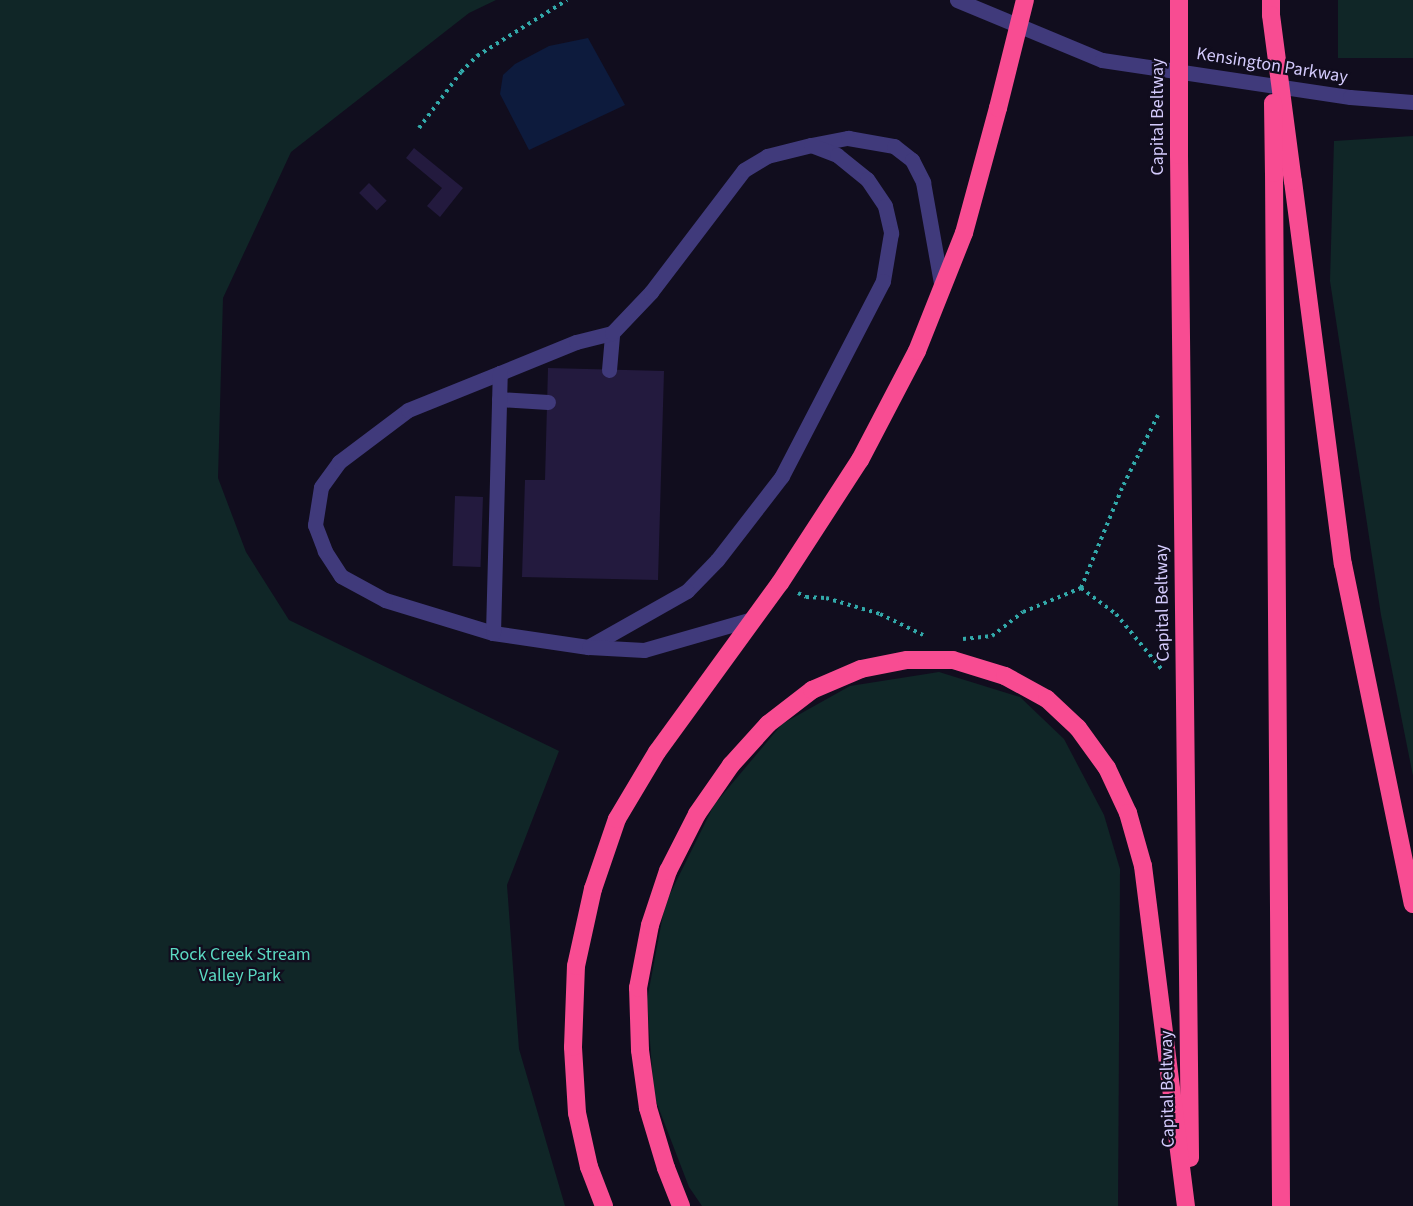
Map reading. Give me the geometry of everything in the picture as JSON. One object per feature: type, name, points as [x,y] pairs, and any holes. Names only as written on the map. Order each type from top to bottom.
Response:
[{"type":"highway","points":[[604,1206],[589,1167],[577,1113],[573,1047],[576,966],[593,890],[617,819],[657,752],[780,583],[860,460],[917,351],[964,233],[1025,0]]},
{"type":"highway","name":"Capital Beltway","points":[[1179,0],[1188,1206]]},
{"type":"highway","points":[[1271,8],[1281,1206]]},
{"type":"highway","points":[[1271,8],[1343,564],[1413,904]]},
{"type":"highway","points":[[681,1206],[666,1168],[648,1108],[640,1050],[638,988],[650,925],[668,871],[697,814],[731,765],[768,724],[812,690],[861,669],[907,660],[954,660],[1005,676],[1047,699],[1078,728],[1107,768],[1128,813],[1143,866],[1188,1206]]},
{"type":"street","name":"Kensington Parkway","points":[[957,0],[1102,60],[1350,98],[1413,102]]},
{"type":"street","points":[[752,619],[645,650],[588,647],[493,633],[385,600],[341,576],[325,551],[315,525],[321,487],[339,462],[408,410],[576,342],[612,333],[651,292],[744,170],[767,156],[848,138],[894,146],[912,160],[923,182],[942,289]]},
{"type":"street","points":[[588,647],[687,591],[717,560],[782,476],[884,281],[891,233],[885,206],[867,179],[837,155],[811,145]]},
{"type":"street","points":[[609,370],[612,333]]},
{"type":"street","points":[[493,633],[500,373]]},
{"type":"street","points":[[499,399],[548,402]]},
{"type":"path","points":[[419,128],[461,72],[477,56],[567,0]]},
{"type":"path","points":[[952,640],[992,636],[1023,612],[1081,588],[1122,488],[1162,408]]},
{"type":"path","points":[[780,583],[806,597],[826,597],[880,614],[917,635],[929,636]]},
{"type":"path","points":[[1081,588],[1116,614],[1185,699]]},
{"type":"green space","name":"Rock Creek Stream Valley Park","points":[[0,0],[496,0],[469,13],[291,152],[223,298],[218,478],[246,552],[289,620],[559,751],[507,885],[519,1049],[565,1206],[0,1206]]},
{"type":"green space","points":[[1338,0],[1413,0],[1413,58],[1338,58]]},
{"type":"green space","points":[[1413,136],[1413,776],[1381,615],[1330,281],[1334,141]]},
{"type":"green space","points":[[939,672],[1020,697],[1064,739],[1104,815],[1120,869],[1118,1206],[702,1206],[689,1187],[654,1096],[647,1000],[665,904],[714,805],[782,724],[850,686]]},
{"type":"water","points":[[588,38],[625,105],[529,150],[500,94],[503,75],[515,64],[549,46]]},
{"type":"building","points":[[414,148],[463,188],[440,217],[427,206],[442,188],[406,158]]},
{"type":"building","points":[[369,183],[387,201],[377,211],[359,193]]},
{"type":"building","points":[[548,368],[664,371],[658,580],[522,577],[525,480],[545,480]]},
{"type":"building","points":[[455,496],[483,497],[481,567],[453,566]]}]
